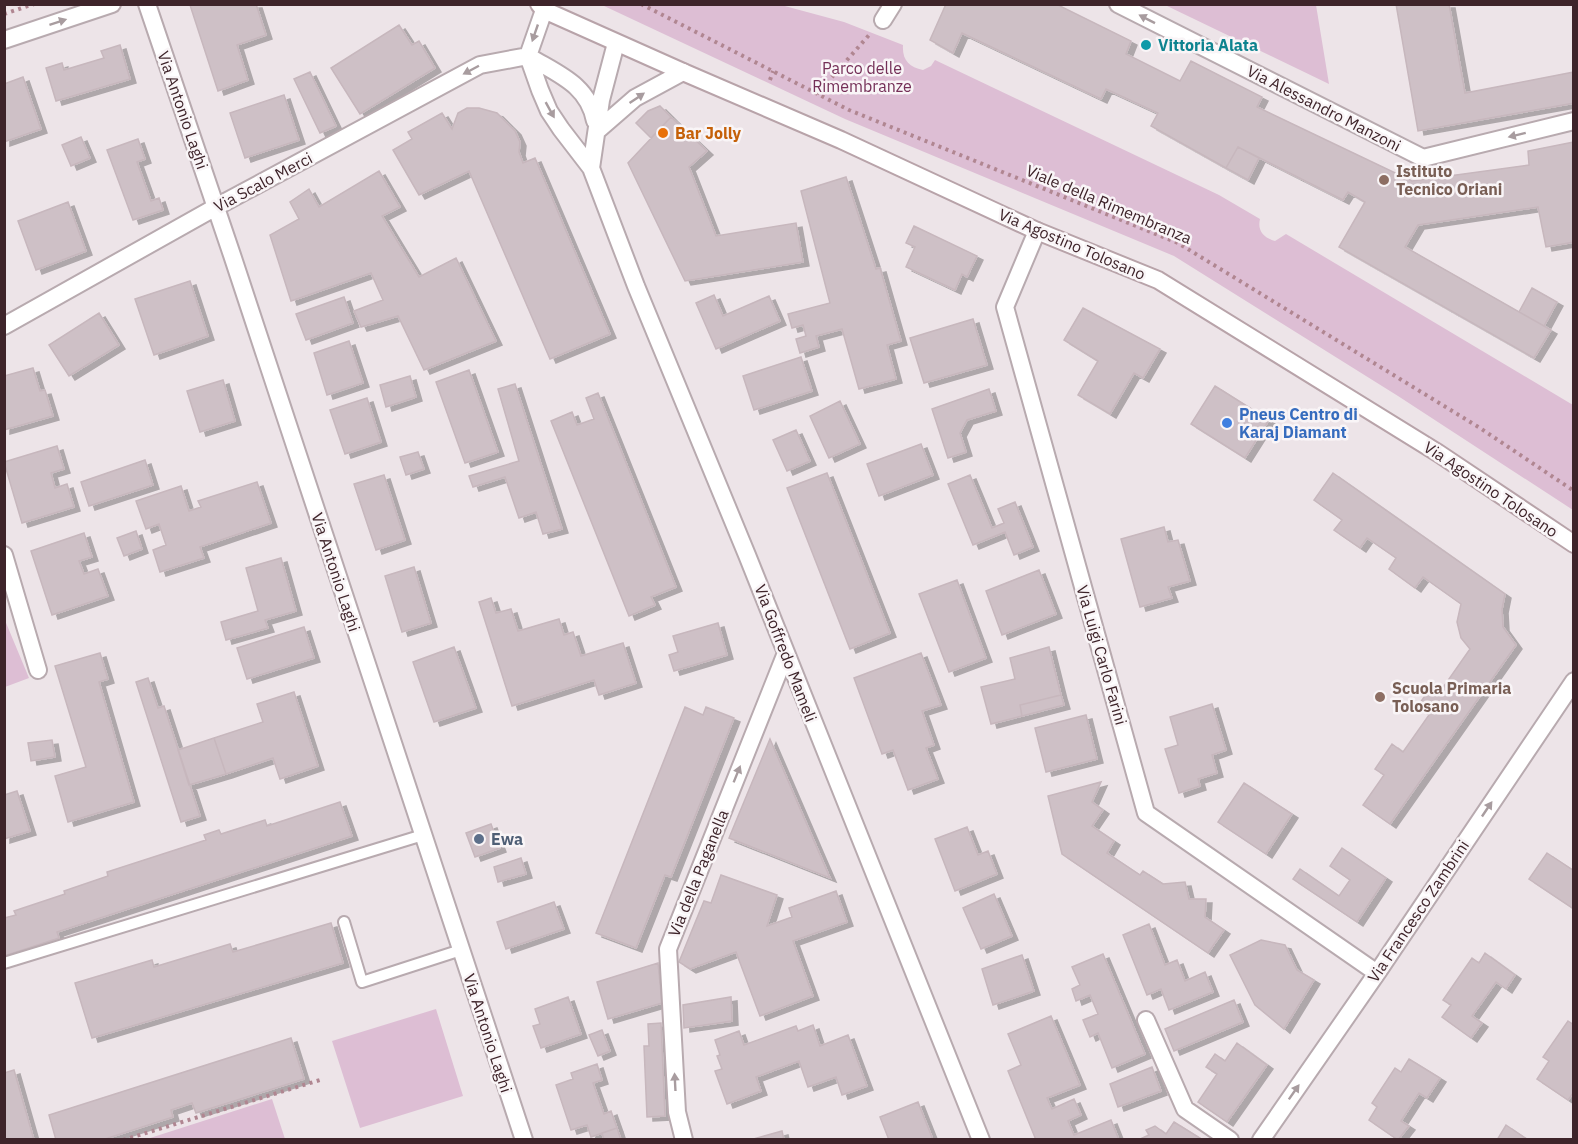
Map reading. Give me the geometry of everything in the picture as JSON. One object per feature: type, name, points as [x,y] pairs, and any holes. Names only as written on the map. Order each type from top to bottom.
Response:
[{"type":"street","points":[[4,40],[112,4]]},
{"type":"street","name":"Via Antonio Laghi","points":[[147,4],[524,1140]]},
{"type":"street","points":[[883,20],[893,4]]},
{"type":"street","name":"Via Alessandro Manzoni","points":[[1118,4],[1423,158],[1574,121]]},
{"type":"street","points":[[541,7],[528,56],[585,94],[592,108],[597,131]]},
{"type":"street","name":"Via Agostino Tolosano","points":[[541,7],[616,43],[841,140],[1037,231],[1158,280],[1438,453],[1574,544]]},
{"type":"street","points":[[591,168],[603,90],[616,43]]},
{"type":"street","name":"Via Scalo Merci","points":[[4,326],[216,207],[480,65],[528,56]]},
{"type":"street","name":"Via Goffredo Mameli","points":[[528,56],[549,111],[591,168],[636,286],[743,544],[981,1140]]},
{"type":"street","points":[[597,131],[635,98],[682,72]]},
{"type":"street","name":"Via Luigi Carlo Farini","points":[[1037,231],[1005,307],[1146,813],[1377,973]]},
{"type":"street","points":[[4,555],[38,670]]},
{"type":"street","name":"Via della Paganella","points":[[684,1140],[677,1112],[668,949],[786,653]]},
{"type":"street","name":"Via Francesco Zambrini","points":[[1261,1140],[1574,681]]},
{"type":"street","points":[[1146,1020],[1185,1109],[1230,1140]]},
{"type":"lane","points":[[4,963],[423,835]]},
{"type":"lane","points":[[344,922],[362,982],[461,950]]},
{"type":"path","points":[[4,14],[34,4]]},
{"type":"path","name":"Viale della Rimembranza","points":[[641,4],[849,110],[1178,243],[1480,428],[1574,491]]},
{"type":"path","points":[[817,94],[883,20]]},
{"type":"path","points":[[770,80],[773,71]]},
{"type":"path","points":[[123,1140],[320,1080]]},
{"type":"green space","name":"Parco delle Rimembranze","points":[[602,5],[781,5],[844,22],[903,45],[905,59],[914,67],[923,70],[931,66],[935,60],[1219,195],[1260,219],[1262,233],[1268,238],[1275,241],[1286,234],[1573,405],[1573,510],[1398,396],[1174,256],[845,119]]},
{"type":"green space","points":[[1165,5],[1316,5],[1329,84]]},
{"type":"green space","points":[[4,618],[29,678],[5,687],[4,687]]},
{"type":"green space","points":[[436,1009],[463,1096],[360,1128],[332,1041]]},
{"type":"green space","points":[[272,1099],[285,1139],[147,1139]]},
{"type":"building","points":[[256,4],[266,35],[237,45],[248,80],[218,91],[190,5]]},
{"type":"building","points":[[946,4],[1056,4],[1131,41],[1126,54],[1180,81],[1191,61],[1262,97],[1257,107],[1412,181],[1529,165],[1528,151],[1574,142],[1574,242],[1546,247],[1538,207],[1418,225],[1405,247],[1551,330],[1534,358],[1339,247],[1365,202],[1348,192],[1343,200],[1238,147],[1226,168],[1151,126],[1158,113],[1106,89],[1101,99],[962,33],[953,53],[930,40]]},
{"type":"building","points":[[1396,4],[1449,4],[1465,93],[1574,72],[1574,103],[1418,131]]},
{"type":"building","points":[[399,25],[412,45],[419,41],[435,68],[360,114],[331,68]]},
{"type":"building","points":[[120,45],[130,79],[56,101],[46,68],[62,63],[64,70],[104,58],[101,51]]},
{"type":"building","points":[[310,72],[336,126],[320,133],[294,79]]},
{"type":"building","points":[[23,77],[41,129],[4,142],[4,84]]},
{"type":"building","points":[[284,95],[299,140],[245,158],[230,113]]},
{"type":"building","points":[[660,106],[671,117],[651,138],[636,123],[648,111]]},
{"type":"building","points":[[467,108],[479,108],[497,113],[515,131],[520,142],[519,152],[523,163],[535,158],[610,334],[550,359],[469,171],[419,195],[393,150],[412,139],[408,132],[442,113],[452,129],[458,113]]},
{"type":"building","points":[[671,117],[707,151],[689,167],[716,236],[796,223],[803,262],[685,281],[628,163]]},
{"type":"building","points":[[81,137],[90,158],[71,166],[62,145]]},
{"type":"building","points":[[138,139],[145,159],[137,162],[151,201],[159,198],[163,210],[133,220],[107,150]]},
{"type":"building","points":[[1238,147],[1259,158],[1248,180],[1226,168]]},
{"type":"building","points":[[379,171],[400,207],[382,216],[419,277],[456,258],[496,341],[424,370],[398,316],[361,327],[354,311],[383,300],[371,273],[291,301],[270,235],[299,219],[290,202],[309,189],[319,207]]},
{"type":"building","points":[[846,177],[876,269],[880,268],[901,341],[887,345],[896,379],[859,389],[842,329],[816,336],[819,347],[800,353],[796,339],[806,336],[803,325],[792,328],[788,314],[830,303],[801,191]]},
{"type":"building","points":[[68,202],[86,251],[36,270],[18,221]]},
{"type":"building","points":[[914,226],[977,256],[967,277],[962,274],[955,290],[906,267],[915,247],[906,243]]},
{"type":"building","points":[[190,281],[208,336],[154,355],[135,299]]},
{"type":"building","points":[[1532,288],[1557,302],[1544,326],[1519,312]]},
{"type":"building","points":[[714,295],[723,316],[769,296],[780,321],[716,349],[696,303]]},
{"type":"building","points":[[344,297],[353,323],[306,340],[296,314]]},
{"type":"building","points":[[1083,308],[1160,349],[1143,378],[1134,373],[1110,414],[1078,395],[1098,361],[1064,340]]},
{"type":"building","points":[[99,313],[119,345],[69,376],[49,345]]},
{"type":"building","points":[[973,319],[987,365],[924,383],[910,338]]},
{"type":"building","points":[[349,341],[363,383],[327,395],[314,353]]},
{"type":"building","points":[[801,357],[812,391],[754,410],[743,376]]},
{"type":"building","points":[[33,368],[40,391],[45,390],[53,416],[4,430],[4,376]]},
{"type":"building","points":[[469,370],[498,452],[465,463],[436,382]]},
{"type":"building","points":[[410,376],[416,397],[386,407],[380,385]]},
{"type":"building","points":[[223,380],[235,421],[200,432],[187,391]]},
{"type":"building","points":[[515,384],[562,529],[543,534],[536,512],[519,518],[505,477],[473,487],[469,476],[519,461],[498,389]]},
{"type":"building","points":[[1215,386],[1269,420],[1245,458],[1191,424]]},
{"type":"building","points":[[989,389],[996,411],[967,420],[960,433],[966,452],[948,458],[932,409]]},
{"type":"building","points":[[598,393],[676,587],[651,597],[655,605],[629,616],[551,421],[572,412],[577,425],[594,419],[586,398]]},
{"type":"building","points":[[367,398],[381,442],[345,454],[330,410]]},
{"type":"building","points":[[840,401],[860,444],[829,458],[810,416]]},
{"type":"building","points":[[796,430],[810,461],[787,471],[773,440]]},
{"type":"building","points":[[921,444],[933,475],[879,496],[867,464]]},
{"type":"building","points":[[57,446],[64,469],[51,473],[55,488],[67,484],[74,507],[22,523],[4,462]]},
{"type":"building","points":[[418,452],[424,469],[406,475],[400,457]]},
{"type":"building","points":[[145,460],[153,485],[89,506],[81,482]]},
{"type":"building","points":[[827,473],[890,633],[850,649],[787,488]]},
{"type":"building","points":[[1333,473],[1505,594],[1502,609],[1503,627],[1516,645],[1390,824],[1363,805],[1384,775],[1375,769],[1392,744],[1403,752],[1429,715],[1417,707],[1434,683],[1442,689],[1470,649],[1461,638],[1457,622],[1461,604],[1423,577],[1415,588],[1389,569],[1396,558],[1367,538],[1360,548],[1334,530],[1342,520],[1314,500]]},
{"type":"building","points":[[384,475],[405,540],[376,550],[354,484]]},
{"type":"building","points":[[970,475],[992,528],[1004,523],[998,509],[1015,502],[1033,547],[1014,555],[1005,532],[973,545],[948,484]]},
{"type":"building","points":[[257,482],[271,523],[200,547],[204,558],[160,572],[153,550],[166,545],[159,524],[146,529],[136,501],[181,486],[189,511],[201,507],[198,501]]},
{"type":"building","points":[[1164,527],[1168,542],[1178,540],[1190,581],[1168,587],[1172,598],[1140,607],[1121,539]]},
{"type":"building","points":[[136,531],[142,549],[124,556],[117,538]]},
{"type":"building","points":[[84,533],[92,557],[79,561],[84,574],[98,569],[108,596],[52,615],[31,551]]},
{"type":"building","points":[[281,558],[296,611],[265,620],[268,628],[226,640],[221,622],[258,611],[246,568]]},
{"type":"building","points":[[414,567],[431,623],[402,632],[385,576]]},
{"type":"building","points":[[1039,570],[1056,614],[1002,635],[986,591]]},
{"type":"building","points":[[957,580],[986,658],[949,672],[919,594]]},
{"type":"building","points":[[491,598],[496,613],[511,609],[518,631],[559,619],[564,635],[573,632],[581,656],[623,643],[636,683],[599,695],[594,680],[512,706],[479,602]]},
{"type":"building","points":[[718,623],[727,655],[674,671],[669,655],[678,652],[673,636]]},
{"type":"building","points":[[304,627],[314,658],[247,679],[237,648]]},
{"type":"building","points":[[454,647],[476,708],[434,722],[413,662]]},
{"type":"building","points":[[1049,647],[1061,695],[1020,705],[1022,716],[991,724],[981,687],[1015,679],[1010,658]]},
{"type":"building","points":[[100,653],[108,679],[99,682],[134,802],[68,822],[55,776],[86,767],[55,666]]},
{"type":"building","points":[[921,653],[941,705],[922,711],[934,745],[926,748],[938,779],[908,790],[893,750],[882,754],[854,678]]},
{"type":"building","points":[[148,678],[158,708],[164,706],[200,816],[181,822],[136,682]]},
{"type":"building","points":[[294,692],[318,766],[280,779],[273,758],[226,774],[214,738],[263,722],[257,704]]},
{"type":"building","points":[[1061,695],[1064,705],[1022,716],[1020,705]]},
{"type":"building","points":[[1212,704],[1226,750],[1212,755],[1217,773],[1198,779],[1200,786],[1179,793],[1165,749],[1178,745],[1170,717]]},
{"type":"building","points":[[685,707],[703,715],[706,707],[734,718],[671,877],[665,875],[636,948],[596,933]]},
{"type":"building","points":[[1086,715],[1097,759],[1046,772],[1035,728]]},
{"type":"building","points":[[214,738],[226,774],[189,785],[178,750]]},
{"type":"building","points":[[770,739],[830,878],[729,838]]},
{"type":"building","points":[[52,740],[55,757],[31,761],[28,743]]},
{"type":"building","points":[[1101,782],[1092,802],[1103,810],[1092,826],[1114,841],[1107,853],[1140,875],[1143,871],[1163,884],[1185,882],[1189,899],[1206,899],[1205,917],[1224,930],[1208,953],[1062,854],[1048,796]]},
{"type":"building","points":[[1244,783],[1292,814],[1266,854],[1218,822]]},
{"type":"building","points":[[17,791],[30,831],[4,839],[4,795]]},
{"type":"building","points":[[340,802],[352,836],[57,932],[59,938],[4,956],[4,918],[16,915],[14,911],[65,894],[64,891],[108,876],[107,872],[206,840],[204,835],[219,830],[221,834],[265,820],[267,826]]},
{"type":"building","points":[[491,824],[500,848],[475,857],[466,833]]},
{"type":"building","points":[[967,827],[978,855],[988,851],[997,874],[955,891],[935,839]]},
{"type":"building","points":[[1342,848],[1386,878],[1357,922],[1293,879],[1300,869],[1339,896],[1350,880],[1330,866]]},
{"type":"building","points":[[1547,853],[1574,871],[1574,909],[1529,879]]},
{"type":"building","points":[[521,858],[526,874],[498,882],[494,867]]},
{"type":"building","points":[[721,875],[777,895],[767,926],[792,917],[789,908],[836,891],[847,922],[793,941],[813,996],[760,1016],[736,952],[690,969],[679,962],[704,901],[711,903]]},
{"type":"building","points":[[994,894],[1012,936],[981,949],[963,908]]},
{"type":"building","points":[[554,902],[564,929],[506,949],[497,922]]},
{"type":"building","points":[[331,923],[343,963],[92,1038],[75,983],[152,960],[154,967],[230,944],[233,952]]},
{"type":"building","points":[[1149,924],[1165,965],[1177,960],[1185,981],[1205,972],[1213,992],[1169,1010],[1161,989],[1147,995],[1123,935]]},
{"type":"building","points":[[1261,940],[1285,945],[1297,970],[1314,980],[1284,1029],[1255,1005],[1230,955]]},
{"type":"building","points":[[1485,953],[1515,975],[1506,989],[1496,982],[1472,1016],[1482,1023],[1471,1038],[1442,1017],[1451,1005],[1443,1000],[1472,958],[1479,963]]},
{"type":"building","points":[[1103,954],[1145,1054],[1112,1068],[1098,1033],[1090,1037],[1083,1020],[1098,1014],[1090,995],[1076,1001],[1072,989],[1080,985],[1072,967]]},
{"type":"building","points":[[1022,955],[1034,991],[993,1005],[982,969]]},
{"type":"building","points":[[658,963],[662,1003],[608,1019],[597,982]]},
{"type":"building","points":[[568,997],[581,1034],[541,1048],[533,1026],[540,1024],[535,1009]]},
{"type":"building","points":[[731,997],[732,1021],[684,1028],[683,1005]]},
{"type":"building","points":[[1234,1000],[1243,1022],[1174,1051],[1165,1029]]},
{"type":"building","points":[[1051,1016],[1080,1085],[1047,1098],[1052,1109],[1074,1099],[1081,1115],[1068,1121],[1074,1135],[1111,1120],[1119,1140],[1036,1140],[1008,1071],[1021,1065],[1008,1034]]},
{"type":"building","points":[[1568,1021],[1574,1025],[1574,1092],[1568,1100],[1537,1079],[1549,1061],[1543,1057]]},
{"type":"building","points":[[661,1023],[665,1116],[647,1117],[644,1046],[649,1046],[648,1024]]},
{"type":"building","points":[[813,1025],[820,1046],[848,1035],[867,1086],[842,1095],[836,1077],[808,1087],[799,1061],[756,1077],[761,1091],[727,1104],[715,1071],[722,1069],[717,1056],[720,1055],[715,1040],[739,1031],[744,1045],[796,1026],[798,1031]]},
{"type":"building","points":[[602,1030],[610,1051],[598,1056],[589,1035]]},
{"type":"building","points":[[291,1038],[304,1079],[196,1113],[192,1103],[171,1110],[173,1117],[102,1140],[56,1140],[49,1115]]},
{"type":"building","points":[[1237,1043],[1267,1065],[1227,1122],[1198,1102],[1217,1074],[1206,1067],[1215,1054],[1225,1061]]},
{"type":"building","points":[[1409,1059],[1440,1078],[1427,1098],[1419,1093],[1401,1121],[1409,1126],[1398,1140],[1369,1120],[1377,1107],[1372,1103],[1395,1068],[1401,1072]]},
{"type":"building","points":[[597,1064],[602,1080],[593,1083],[604,1114],[611,1111],[617,1128],[591,1137],[587,1125],[571,1130],[556,1085],[573,1079],[571,1073]]},
{"type":"building","points":[[1152,1067],[1161,1091],[1118,1107],[1110,1084]]},
{"type":"building","points":[[14,1070],[34,1140],[4,1140],[4,1073]]},
{"type":"building","points":[[918,1102],[933,1140],[889,1140],[880,1117]]},
{"type":"building","points":[[1174,1122],[1203,1140],[1138,1140],[1149,1135],[1146,1130],[1155,1126],[1166,1134]]},
{"type":"building","points":[[1506,1125],[1528,1140],[1497,1140]]},
{"type":"building","points":[[617,1128],[621,1140],[604,1140],[602,1133]]},
{"type":"building","points":[[782,1131],[784,1140],[750,1140]]},
{"type":"place","name":"Vittoria Alata","points":[[1146,45]]},
{"type":"place","name":"Bar Jolly","points":[[663,133]]},
{"type":"place","name":"Istituto Tecnico Oriani","points":[[1384,180]]},
{"type":"place","name":"Pneus Centro di Karaj Diamant","points":[[1227,423]]},
{"type":"place","name":"Scuola Primaria Tolosano","points":[[1380,697]]},
{"type":"place","name":"Ewa","points":[[479,839]]}]
